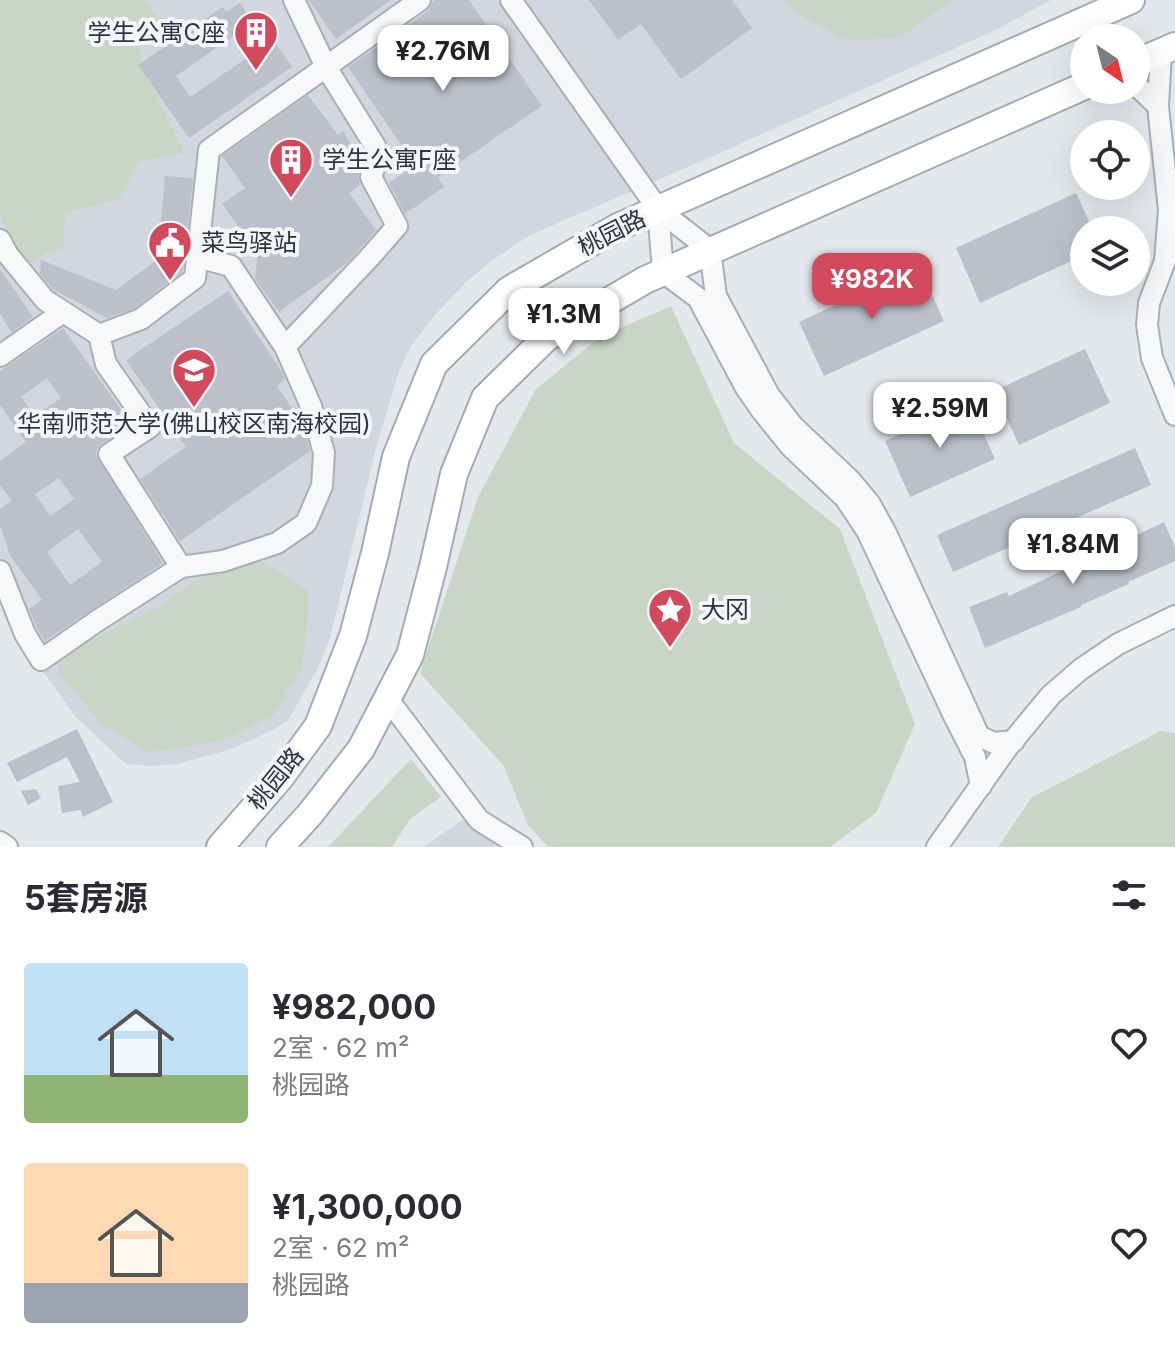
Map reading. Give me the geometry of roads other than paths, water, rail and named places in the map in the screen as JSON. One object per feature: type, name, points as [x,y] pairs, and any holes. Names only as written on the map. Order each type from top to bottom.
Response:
[{"type":"main road","name":"桃园路","points":[[220,847],[280,778],[318,726],[353,636],[396,457],[434,364],[509,290],[618,227],[1131,0]]},
{"type":"main road","name":"桃园路","points":[[280,847],[361,749],[410,655],[454,474],[485,398],[546,338],[645,280],[1070,92]]},
{"type":"street","points":[[285,347],[397,226],[371,177],[378,157],[375,146],[326,67],[294,0]]},
{"type":"street","points":[[99,335],[141,319],[195,278],[209,150],[420,0]]},
{"type":"street","points":[[511,0],[658,209],[710,250],[716,296],[769,395],[793,426],[850,480],[870,504],[979,736],[994,743],[1014,741]]},
{"type":"street","points":[[1168,49],[1158,106],[1169,210],[1165,261],[1149,303],[1147,325],[1152,358],[1175,415]]},
{"type":"street","points":[[1150,98],[1158,106]]},
{"type":"street","points":[[658,209],[663,272],[698,298],[746,388],[762,411],[791,447],[845,498],[867,531],[975,757],[981,786]]},
{"type":"street","points":[[0,240],[8,255],[45,300],[99,335],[106,364],[150,427],[109,454],[181,567]]},
{"type":"street","points":[[0,571],[25,634],[41,660],[181,567],[223,561],[277,543],[306,523],[322,486],[324,453],[311,406],[285,347],[231,266],[197,257]]},
{"type":"street","points":[[0,356],[63,312]]},
{"type":"street","points":[[937,847],[1051,695],[1081,669],[1118,644],[1175,616]]},
{"type":"street","points":[[387,698],[479,820],[522,847]]},
{"type":"street","points":[[0,842],[7,847]]},
{"type":"place","name":"学生公寓C座","points":[[256,72]]},
{"type":"place","name":"学生公寓F座","points":[[291,199]]},
{"type":"place","name":"菜鸟驿站","points":[[170,282]]},
{"type":"place","name":"华南师范大学(佛山校区南海校园)","points":[[194,409]]},
{"type":"place","name":"大冈","points":[[670,649]]}]
